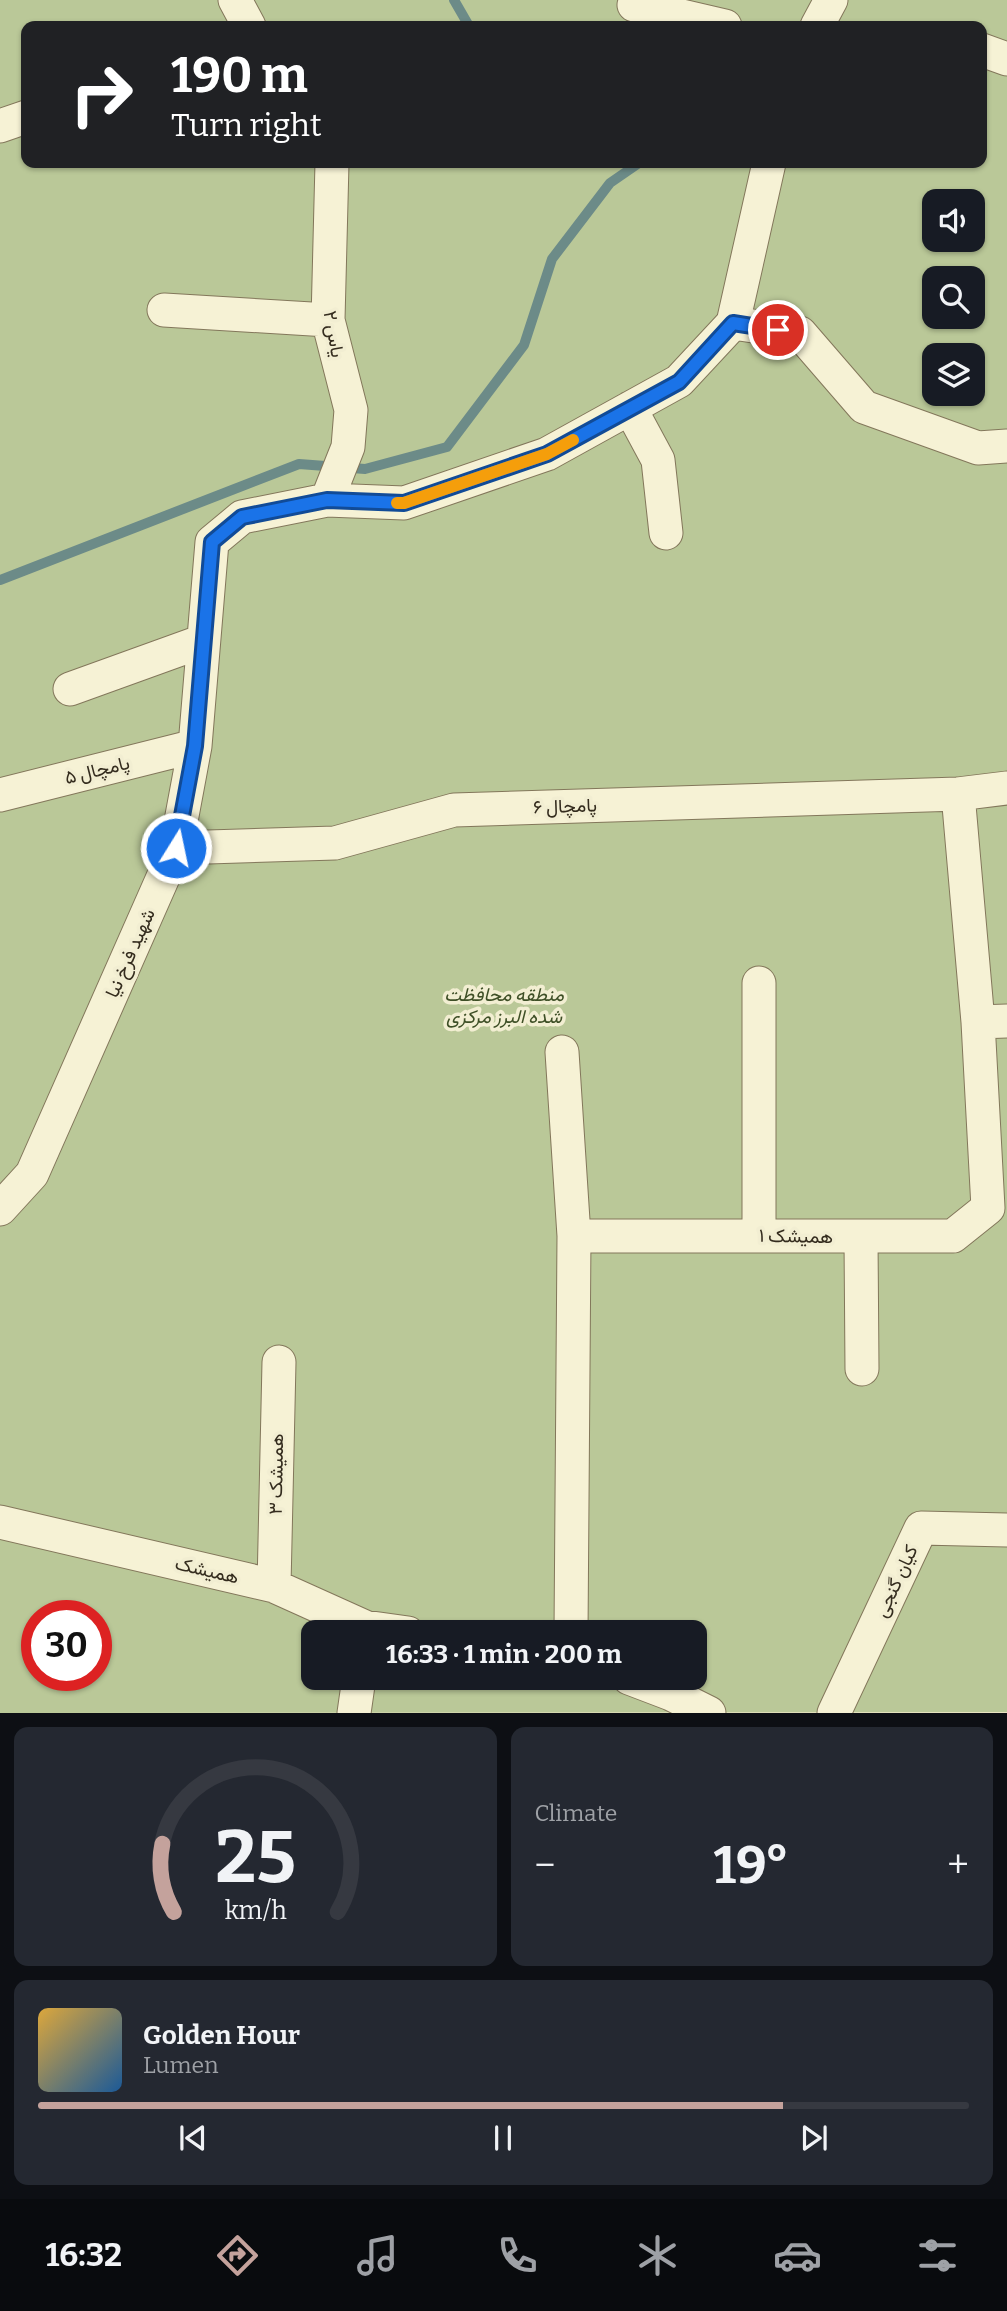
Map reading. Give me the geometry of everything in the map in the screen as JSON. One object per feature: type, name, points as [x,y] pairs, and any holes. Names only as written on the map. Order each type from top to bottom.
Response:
[{"type":"street","points":[[235,0],[246,21]]},
{"type":"street","points":[[634,5],[703,21]]},
{"type":"street","points":[[987,52],[1007,59]]},
{"type":"street","points":[[0,126],[21,119]]},
{"type":"street","name":"یاس ۲","points":[[331,168],[328,320],[351,410],[348,447],[331,490]]},
{"type":"street","name":"شهید فرخ نیا","points":[[0,1209],[32,1174],[176,848],[195,746],[212,542],[242,517],[331,490],[404,503],[547,454],[679,382],[733,323],[768,168]]},
{"type":"street","points":[[164,310],[328,320]]},
{"type":"street","points":[[733,323],[800,333],[864,407],[978,448],[1007,446]]},
{"type":"street","points":[[630,408],[658,460],[666,533]]},
{"type":"street","points":[[70,689],[203,641]]},
{"type":"street","name":"پامچال ۵","points":[[0,795],[195,746]]},
{"type":"street","name":"پامچال ۶","points":[[176,848],[335,843],[454,810],[958,794],[1007,788]]},
{"type":"street","name":"همیشک ۱","points":[[574,1236],[953,1236],[988,1208],[992,1021],[958,794]]},
{"type":"street","points":[[759,983],[759,1236]]},
{"type":"street","points":[[562,1052],[574,1236],[570,1620]]},
{"type":"street","points":[[861,1238],[862,1369]]},
{"type":"street","name":"همیشک ۳","points":[[274,1586],[279,1362]]},
{"type":"street","name":"همیشک","points":[[0,1522],[274,1586],[344,1620]]},
{"type":"street","name":"کیان گنجی","points":[[834,1713],[921,1528],[1007,1530]]},
{"type":"street","points":[[354,1713],[357,1690]]},
{"type":"street","points":[[660,1690],[709,1713]]},
{"type":"green space","name":"منطقه محافظت شده البرز مرکزی","points":[[0,0],[1007,0],[1007,1712],[0,1713]]},
{"type":"waterway","points":[[454,0],[466,21]]},
{"type":"waterway","points":[[0,580],[299,464],[365,469],[447,447],[524,345],[552,259],[610,183],[632,168]]},
{"type":"slow traffic","points":[[397,503],[404,503],[547,454],[573,440]]},
{"type":"route","points":[[176,848],[195,746],[212,542],[242,517],[327,500],[404,503],[547,454],[679,382],[733,323],[778,330]]}]
